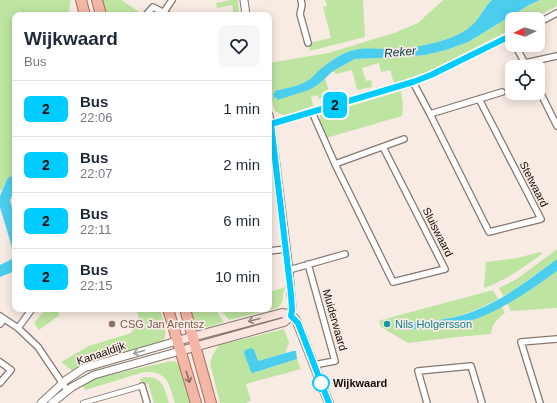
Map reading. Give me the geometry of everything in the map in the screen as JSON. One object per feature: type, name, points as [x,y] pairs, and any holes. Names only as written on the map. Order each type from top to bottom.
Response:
[{"type":"highway","points":[[97,0],[100,12]]},
{"type":"highway","points":[[77,1],[83,12]]},
{"type":"highway","points":[[169,312],[196,403]]},
{"type":"highway","points":[[186,312],[211,403]]},
{"type":"main road","points":[[178,346],[194,341],[284,322],[291,316],[297,322],[329,403]]},
{"type":"street","points":[[167,12],[172,0]]},
{"type":"street","points":[[244,0],[246,12]]},
{"type":"street","points":[[300,0],[302,5],[300,14],[308,43]]},
{"type":"street","points":[[149,12],[153,7],[162,12]]},
{"type":"street","points":[[545,19],[557,13]]},
{"type":"street","points":[[272,124],[413,82],[505,40]]},
{"type":"street","points":[[543,60],[557,56]]},
{"type":"street","name":"Stetwaard","points":[[413,82],[489,232],[541,219],[479,99]]},
{"type":"street","points":[[430,114],[502,92]]},
{"type":"street","points":[[544,100],[557,126]]},
{"type":"street","name":"Sluiswaard","points":[[312,112],[335,164],[393,282],[445,269],[383,147]]},
{"type":"street","points":[[335,164],[404,139]]},
{"type":"street","points":[[272,144],[273,165],[289,270],[292,307],[291,316]]},
{"type":"street","points":[[272,251],[286,249]]},
{"type":"street","points":[[289,270],[345,254]]},
{"type":"street","name":"Muiderwaard","points":[[308,264],[335,361],[318,364],[314,367]]},
{"type":"street","points":[[18,328],[30,312]]},
{"type":"street","points":[[1,319],[18,328],[40,349],[67,390]]},
{"type":"street","points":[[540,403],[521,342],[557,339]]},
{"type":"street","name":"Kanaaldijk","points":[[41,403],[62,383],[84,368],[178,346]]},
{"type":"street","name":"Kanaaldijk","points":[[52,403],[67,390],[94,375],[178,346]]},
{"type":"street","points":[[0,362],[11,370],[0,384]]},
{"type":"street","points":[[427,403],[418,371],[471,366],[482,403]]},
{"type":"street","points":[[83,403],[142,386],[147,403]]},
{"type":"green space","points":[[0,0],[71,0],[69,12],[12,12],[12,177],[7,178],[2,190],[0,190]]},
{"type":"green space","points":[[100,0],[121,0],[139,12],[103,12]]},
{"type":"green space","points":[[238,0],[239,12],[233,12],[232,5],[217,8],[216,3]]},
{"type":"green space","points":[[325,0],[363,0],[365,37],[310,51],[309,43],[331,38],[323,7],[327,6]]},
{"type":"green space","points":[[443,0],[492,0],[477,20],[463,32],[432,44],[397,49],[356,50],[340,55],[307,81],[275,91],[274,94],[277,100],[319,84],[325,78],[330,95],[319,99],[318,95],[311,97],[313,106],[285,115],[275,111],[272,101],[272,62],[328,53],[394,33],[418,23]]},
{"type":"green space","points":[[540,0],[557,0],[557,6],[545,12],[517,12]]},
{"type":"green space","points":[[505,20],[505,33],[425,73],[394,83],[390,70],[381,72],[379,63],[362,68],[366,81],[371,80],[372,87],[357,90],[352,70],[336,74],[333,71],[355,59],[425,55],[446,50],[468,42]]},
{"type":"green space","points":[[401,91],[403,104],[402,116],[326,138],[319,123],[320,115]]},
{"type":"green space","points":[[557,249],[557,259],[514,290],[503,296],[499,288],[517,279]]},
{"type":"green space","points":[[540,252],[542,254],[514,273],[499,282],[484,288],[486,262],[517,258]]},
{"type":"green space","points":[[557,271],[557,308],[511,311],[507,304],[535,287]]},
{"type":"green space","points":[[286,287],[283,293],[282,303],[277,308],[272,309],[272,291]]},
{"type":"green space","points":[[493,290],[498,299],[478,309],[437,321],[401,323],[398,328],[401,330],[451,326],[502,307],[505,313],[495,322],[492,327],[491,334],[408,343],[381,327],[379,321],[381,320]]},
{"type":"green space","points":[[43,312],[58,312],[60,315],[39,330],[34,323]]},
{"type":"green space","points":[[138,312],[161,312],[165,326],[165,335],[162,342],[74,372],[61,362],[89,346],[131,333],[139,321]]},
{"type":"green space","points":[[192,312],[217,312],[224,322],[202,327],[194,321]]},
{"type":"green space","points":[[222,312],[261,312],[229,320]]},
{"type":"green space","points":[[284,329],[289,343],[285,353],[258,361],[252,373],[297,359],[301,369],[246,384],[251,401],[247,403],[220,403],[210,363],[212,356],[219,345]]},
{"type":"green space","points":[[171,361],[176,362],[180,366],[191,403],[175,403],[166,380],[163,376],[152,372],[144,372],[85,390],[82,385],[92,379]]},
{"type":"green space","points":[[145,377],[160,381],[169,403],[154,403],[148,383],[142,385],[140,379]]},
{"type":"water","name":"Reker","points":[[492,0],[540,0],[517,12],[505,12],[505,20],[468,42],[446,50],[425,55],[355,59],[333,71],[319,84],[309,90],[277,100],[276,97],[274,98],[273,94],[275,91],[307,81],[330,62],[347,52],[369,48],[408,48],[432,44],[454,36],[463,32],[474,23]]},
{"type":"water","points":[[12,176],[12,195],[10,200],[12,208],[12,248],[0,207],[0,196],[9,177]]},
{"type":"water","points":[[12,259],[12,272],[0,277],[0,265]]},
{"type":"water","points":[[557,259],[557,271],[510,303],[484,316],[456,325],[429,329],[401,330],[398,328],[398,324],[401,323],[452,318],[473,312],[511,292]]},
{"type":"water","points":[[252,348],[258,361],[293,351],[296,351],[297,359],[252,373],[244,353],[245,350]]},
{"type":"bus line","name":"2","points":[[272,124],[413,82],[431,75],[505,38]]},
{"type":"bus line","name":"2","points":[[272,132],[289,270],[292,310],[291,316],[298,323],[329,403]]},
{"type":"place","name":"CSG Jan Arentsz","points":[[112,324]]},
{"type":"place","name":"Nils Holgersson","points":[[387,324]]},
{"type":"place","name":"Wijkwaard","points":[[321,383]]}]
